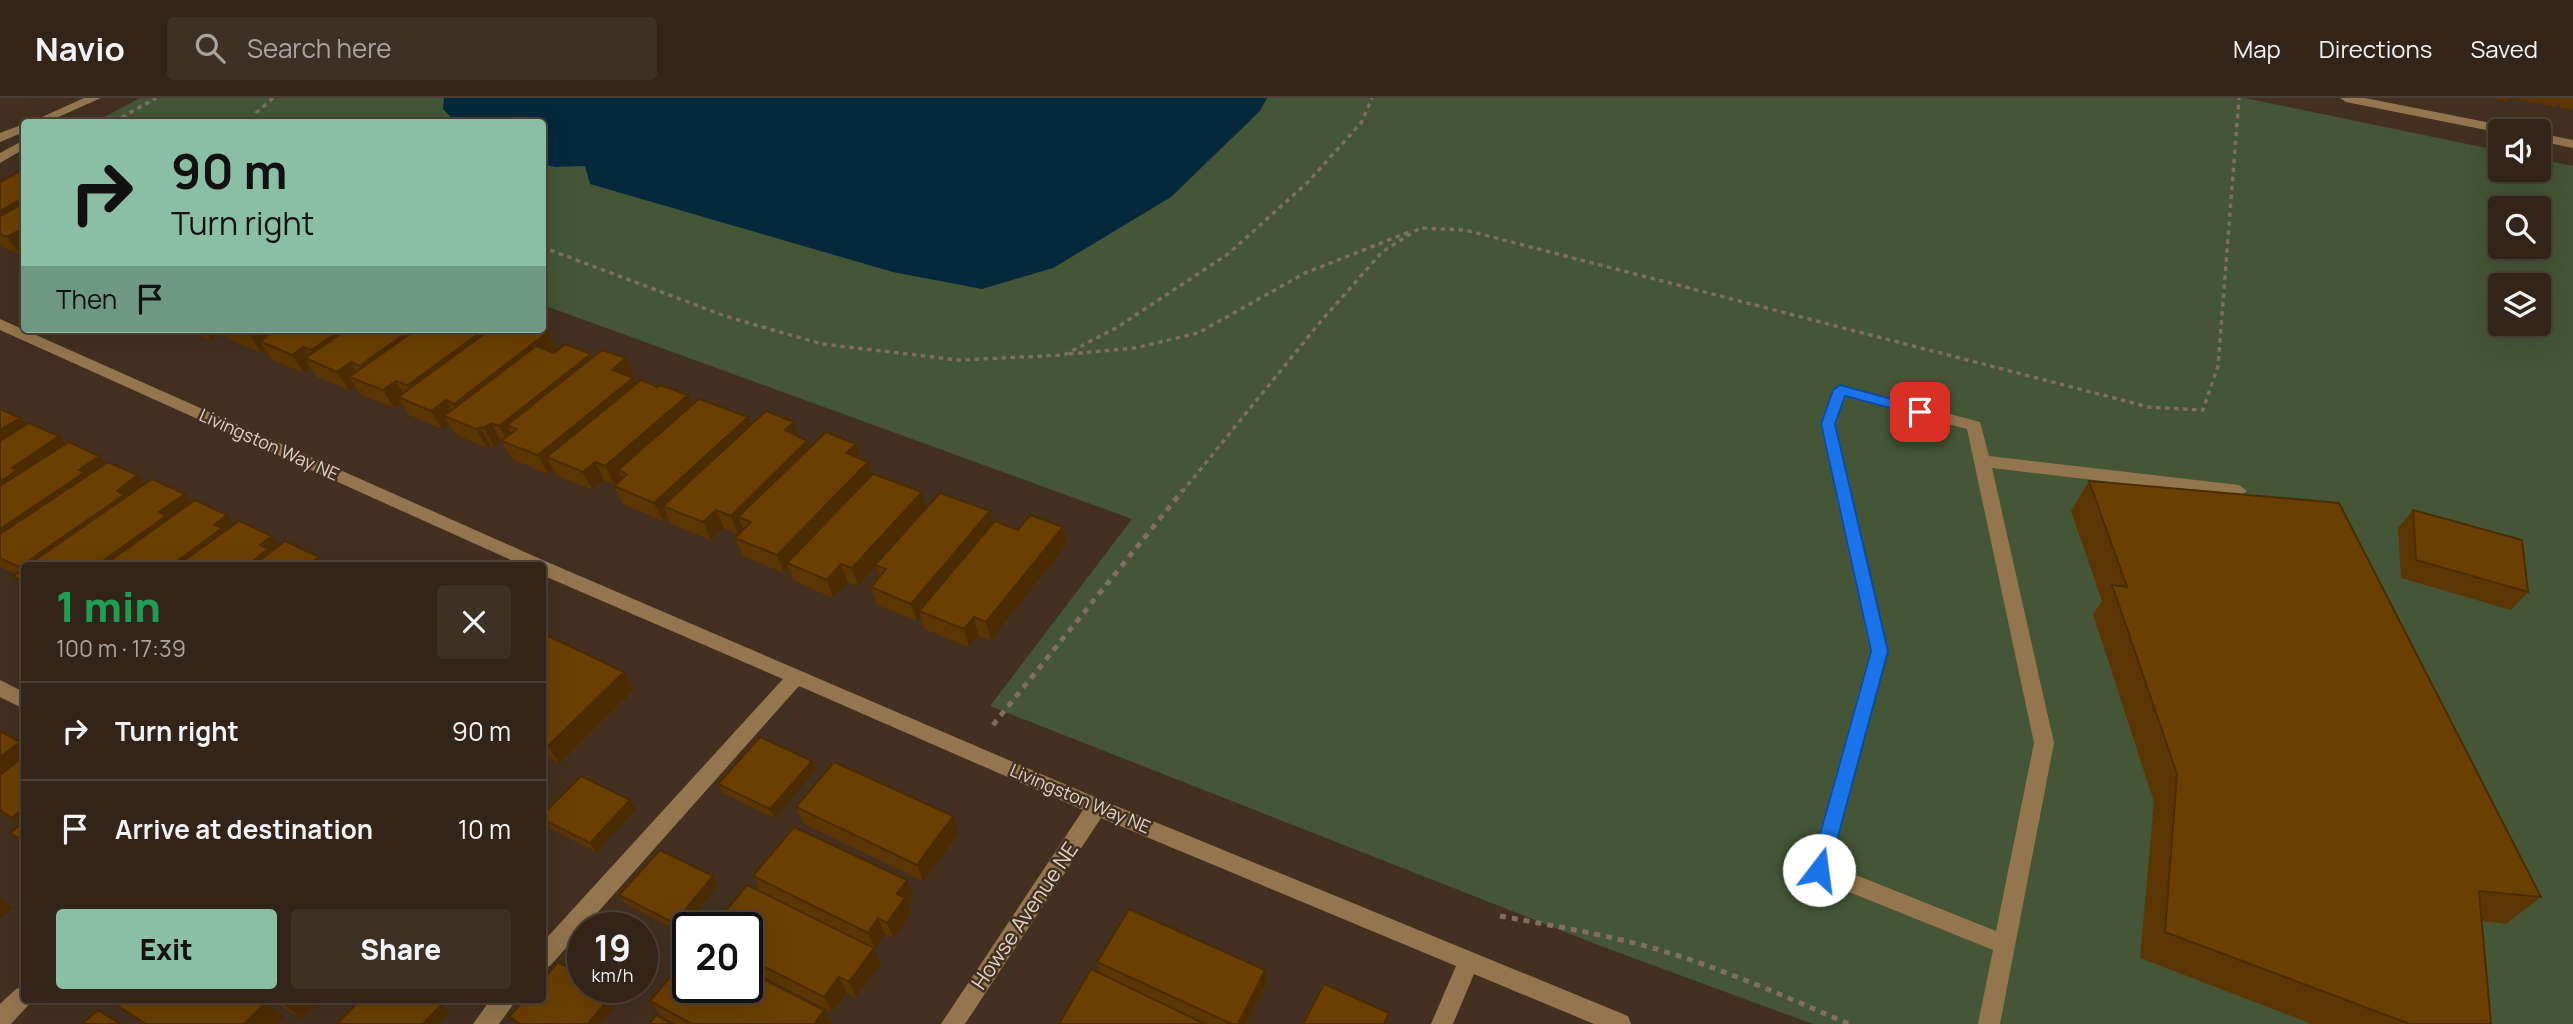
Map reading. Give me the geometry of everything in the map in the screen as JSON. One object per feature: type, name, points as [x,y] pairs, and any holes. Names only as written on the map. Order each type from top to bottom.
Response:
[{"type":"street","points":[[44,119],[95,98]]},
{"type":"street","points":[[65,119],[102,98]]},
{"type":"street","points":[[2346,98],[2488,126]]},
{"type":"street","points":[[0,138],[21,129]]},
{"type":"street","points":[[2551,139],[2573,144]]},
{"type":"street","points":[[0,159],[21,146]]},
{"type":"street","name":"Livingston Way NE","points":[[2,326],[527,562]]},
{"type":"street","points":[[1989,1024],[2006,945],[2044,743],[1974,426],[1840,390],[1828,424],[1879,651],[1819,870],[2006,945]]},
{"type":"street","points":[[1982,461],[2239,491]]},
{"type":"street","name":"Livingston Way NE","points":[[546,570],[1097,807],[1620,1024]]},
{"type":"street","points":[[546,955],[796,677]]},
{"type":"street","points":[[0,688],[21,699]]},
{"type":"street","name":"Howse Avenue NE","points":[[952,1024],[1097,807]]},
{"type":"street","points":[[1442,1024],[1469,961]]},
{"type":"street","points":[[0,1019],[21,1001]]},
{"type":"street","points":[[484,1024],[502,1003]]},
{"type":"path","points":[[118,119],[156,98]]},
{"type":"path","points":[[255,119],[256,113],[273,98]]},
{"type":"path","points":[[1064,355],[1116,328],[1228,254],[1308,182],[1361,123],[1373,98]]},
{"type":"path","points":[[546,249],[728,317],[822,344],[959,359],[1064,355],[1135,348],[1198,332],[1305,273],[1420,228],[1465,230],[2149,407],[2203,410],[2218,366],[2239,98]]},
{"type":"path","points":[[971,753],[1321,321],[1382,251],[1420,228]]},
{"type":"path","points":[[1500,916],[1579,931],[1677,956],[1729,974],[1837,1022],[1849,1024]]},
{"type":"green space","points":[[140,98],[2245,98],[2488,148],[2488,182],[2551,182],[2551,161],[2573,166],[2573,1024],[1813,1024],[1606,948],[990,706],[1132,519],[546,306],[546,119],[101,119]]},
{"type":"water","points":[[444,98],[1267,98],[1260,111],[1171,197],[1053,268],[982,289],[893,272],[590,184],[585,166],[546,165],[546,119],[453,119],[443,109]]},
{"type":"building","points":[[21,171],[21,200],[0,211],[0,182]]},
{"type":"building","points":[[21,205],[21,230],[7,237],[0,234],[0,216]]},
{"type":"building","points":[[548,332],[454,404],[446,400],[431,411],[398,397],[486,333]]},
{"type":"building","points":[[273,333],[337,333],[311,350],[303,347],[292,355],[260,341]]},
{"type":"building","points":[[342,333],[406,333],[359,366],[351,362],[337,372],[305,358]]},
{"type":"building","points":[[411,333],[480,333],[408,385],[396,381],[383,390],[349,377]]},
{"type":"building","points":[[565,344],[591,354],[499,426],[491,423],[476,429],[444,416],[536,346],[554,353]]},
{"type":"building","points":[[602,350],[626,358],[612,370],[633,378],[538,455],[501,441],[517,429],[507,425]]},
{"type":"building","points":[[641,380],[688,395],[605,466],[595,462],[583,472],[547,457]]},
{"type":"building","points":[[699,399],[748,417],[654,503],[614,486],[627,474],[618,470]]},
{"type":"building","points":[[0,409],[20,418],[0,430]]},
{"type":"building","points":[[766,411],[794,422],[785,430],[807,441],[731,516],[716,510],[703,522],[663,506]]},
{"type":"building","points":[[29,423],[59,436],[12,468],[18,470],[0,482],[0,441]]},
{"type":"building","points":[[826,432],[856,444],[846,453],[868,462],[777,555],[735,538],[751,522],[738,517]]},
{"type":"building","points":[[69,442],[99,456],[79,470],[85,472],[0,529],[0,486]]},
{"type":"building","points":[[108,462],[137,475],[117,491],[124,495],[26,562],[21,562],[19,567],[0,558],[0,534]]},
{"type":"building","points":[[873,474],[922,492],[852,568],[841,564],[827,580],[787,563]]},
{"type":"building","points":[[152,479],[185,494],[159,512],[166,516],[101,562],[32,562]]},
{"type":"building","points":[[2089,481],[2339,503],[2541,897],[2479,891],[2491,1024],[2410,1024],[2165,932],[2177,774],[2112,585],[2127,587]]},
{"type":"building","points":[[940,493],[990,511],[911,604],[871,587],[886,569],[875,565]]},
{"type":"building","points":[[195,500],[227,515],[214,525],[222,528],[176,562],[108,562]]},
{"type":"building","points":[[2413,510],[2522,540],[2528,592],[2416,560]]},
{"type":"building","points":[[1030,515],[1063,527],[986,622],[974,617],[964,629],[919,611],[995,521],[1018,530]]},
{"type":"building","points":[[239,521],[272,536],[260,545],[268,549],[252,562],[182,562]]},
{"type":"building","points":[[285,541],[319,557],[313,562],[258,562]]},
{"type":"building","points":[[21,570],[21,580],[13,576]]},
{"type":"building","points":[[546,635],[624,672],[546,745]]},
{"type":"building","points":[[0,731],[20,742],[0,757]]},
{"type":"building","points":[[760,737],[812,761],[770,809],[718,784]]},
{"type":"building","points":[[21,758],[21,810],[12,818],[0,810],[0,775]]},
{"type":"building","points":[[834,762],[953,816],[917,865],[796,807]]},
{"type":"building","points":[[581,776],[630,800],[590,843],[546,821],[546,811]]},
{"type":"building","points":[[21,824],[21,840],[10,833]]},
{"type":"building","points":[[794,827],[907,880],[897,894],[905,898],[887,923],[878,918],[868,933],[753,876]]},
{"type":"building","points":[[660,850],[713,876],[683,912],[672,912],[672,922],[658,915],[658,912],[652,912],[619,895]]},
{"type":"building","points":[[747,885],[874,948],[849,982],[839,977],[824,997],[763,966],[763,912],[725,912]]},
{"type":"building","points":[[1129,909],[1265,970],[1238,1024],[1232,1024],[1097,962]]},
{"type":"building","points":[[558,962],[567,967],[567,1003],[605,1003],[588,1024],[521,1024],[509,1017],[521,1003],[546,1003],[546,976]]},
{"type":"building","points":[[1091,969],[1205,1024],[1059,1024]]},
{"type":"building","points":[[672,974],[672,1003],[763,1003],[763,979],[824,1010],[814,1024],[692,1024],[654,1003],[658,1003],[658,991]]},
{"type":"building","points":[[1324,984],[1389,1013],[1384,1024],[1303,1024]]},
{"type":"building","points":[[113,1003],[265,1003],[244,1024],[146,1024]]},
{"type":"building","points":[[357,1003],[442,1004],[423,1024],[337,1024]]},
{"type":"building","points":[[98,1010],[121,1024],[82,1024]]},
{"type":"building","points":[[656,1015],[672,1024],[649,1024]]},
{"type":"route","points":[[1819,870],[1879,651],[1828,424],[1840,390],[1920,412]]}]
